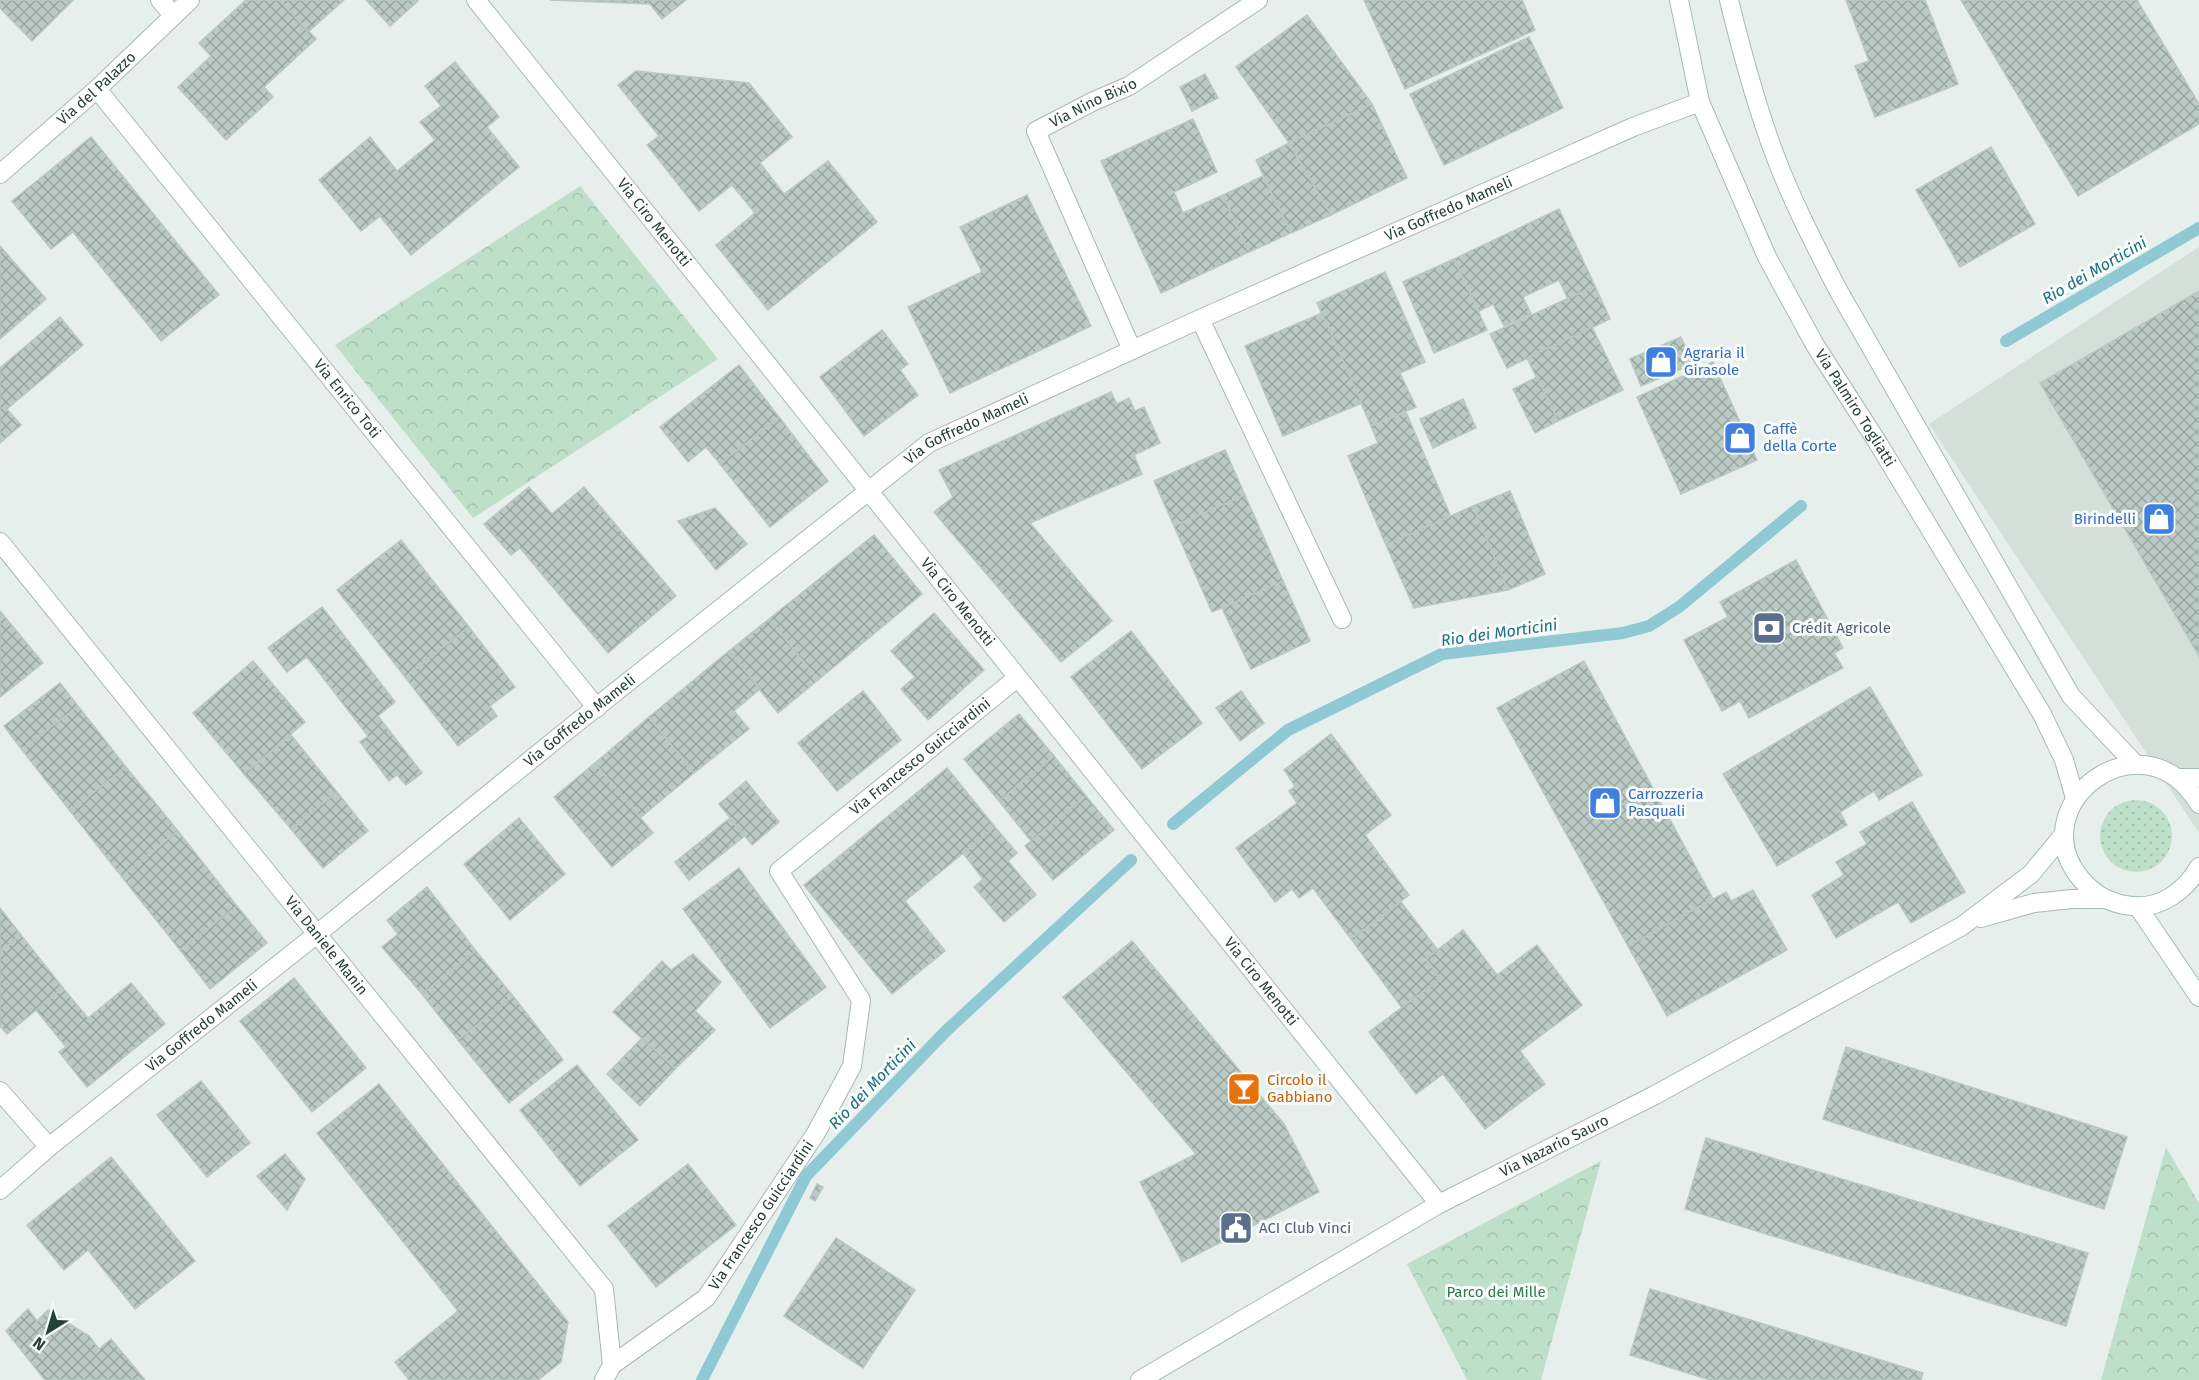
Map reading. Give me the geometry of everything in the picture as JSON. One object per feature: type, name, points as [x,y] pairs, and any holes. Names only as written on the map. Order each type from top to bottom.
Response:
[{"type":"street","points":[[160,0],[174,8]]},
{"type":"street","name":"Via del Palazzo","points":[[0,174],[97,88],[174,8],[190,0]]},
{"type":"street","name":"Via Ciro Menotti","points":[[477,0],[1439,1204]]},
{"type":"street","name":"Via Nino Bixio","points":[[1132,350],[1036,131],[1129,86],[1258,0]]},
{"type":"street","name":"Via Palmiro Togliatti","points":[[1679,0],[1700,102],[1767,257],[1815,345],[1878,443],[2042,714],[2064,760],[2075,798]]},
{"type":"street","points":[[1729,0],[1748,74],[1776,158],[1809,233],[1838,290],[2071,696],[2134,764]]},
{"type":"street","name":"Via Enrico Toti","points":[[97,88],[597,708]]},
{"type":"street","name":"Via Goffredo Mameli","points":[[0,1190],[49,1147],[317,934],[560,736],[929,443],[1200,319],[1633,127],[1700,102]]},
{"type":"street","points":[[1200,319],[1342,619]]},
{"type":"street","name":"Via Daniele Manin","points":[[0,542],[604,1289],[608,1373]]},
{"type":"street","name":"Via Francesco Guicciardini","points":[[608,1373],[706,1299],[816,1133],[852,1066],[861,1000],[779,871],[1017,678]]},
{"type":"street","points":[[2199,804],[2192,792],[2178,778],[2158,768],[2134,764],[2111,769],[2091,780],[2075,798],[2067,815],[2064,834],[2067,854],[2075,873],[2088,888],[2104,899],[2121,905],[2138,906],[2158,903],[2176,894],[2191,880],[2199,867]]},
{"type":"street","points":[[2178,778],[2199,778]]},
{"type":"street","name":"Via Nazario Sauro","points":[[1140,1380],[1439,1204],[1655,1095],[1973,920],[2031,874],[2064,834]]},
{"type":"street","name":"Via Nazario Sauro","points":[[1973,920],[2034,903],[2072,899],[2104,899]]},
{"type":"street","points":[[2138,906],[2199,997]]},
{"type":"street","points":[[0,1091],[49,1147]]},
{"type":"shaded area","points":[[2199,247],[2199,833],[1929,424]]},
{"type":"green space","points":[[580,186],[718,359],[473,518],[335,345]]},
{"type":"green space","points":[[2136,800],[2156,806],[2166,816],[2172,836],[2166,856],[2156,866],[2136,872],[2116,866],[2106,856],[2100,836],[2106,816],[2116,806]]},
{"type":"green space","points":[[2166,1147],[2199,1203],[2199,1380],[2101,1380]]},
{"type":"green space","name":"Parco dei Mille","points":[[1601,1161],[1541,1380],[1467,1380],[1407,1264]]},
{"type":"building","points":[[0,0],[73,0],[32,41],[0,8]]},
{"type":"building","points":[[246,0],[280,0],[316,39],[264,87],[273,97],[226,140],[178,87],[211,56],[199,43]]},
{"type":"building","points":[[280,0],[344,0],[308,32]]},
{"type":"building","points":[[366,0],[417,0],[418,1],[390,26]]},
{"type":"building","points":[[550,0],[686,0],[662,19],[650,4]]},
{"type":"building","points":[[1364,0],[1522,0],[1535,30],[1405,89]]},
{"type":"building","points":[[1846,0],[1925,0],[1958,84],[1875,117],[1855,66],[1869,61]]},
{"type":"building","points":[[1961,0],[2137,0],[2199,104],[2199,124],[2078,196]]},
{"type":"building","points":[[1307,15],[1372,104],[1289,143],[1236,67]]},
{"type":"building","points":[[1529,37],[1563,108],[1444,165],[1410,94]]},
{"type":"building","points":[[455,62],[499,117],[487,127],[519,167],[411,255],[380,216],[361,231],[319,180],[370,137],[397,171],[435,140],[420,122],[441,106],[425,86]]},
{"type":"building","points":[[636,71],[749,83],[792,137],[760,163],[784,194],[828,161],[877,222],[768,310],[716,245],[755,213],[732,185],[699,211],[647,145],[659,136],[618,85]]},
{"type":"building","points":[[1205,74],[1218,98],[1192,111],[1180,87]]},
{"type":"building","points":[[1372,104],[1407,178],[1331,215],[1289,143]]},
{"type":"building","points":[[1193,119],[1217,172],[1174,192],[1183,213],[1223,195],[1249,252],[1161,293],[1101,161]]},
{"type":"building","points":[[91,137],[219,295],[161,341],[73,232],[51,249],[12,201]]},
{"type":"building","points":[[1289,143],[1331,215],[1291,233],[1256,160]]},
{"type":"building","points":[[1991,147],[2035,224],[1960,267],[1916,190]]},
{"type":"building","points":[[1263,176],[1291,233],[1249,252],[1223,195]]},
{"type":"building","points":[[1027,195],[1091,326],[950,393],[908,307],[982,272],[960,227]]},
{"type":"building","points":[[1559,209],[1595,286],[1568,299],[1559,280],[1523,297],[1531,314],[1504,326],[1493,304],[1479,311],[1454,259]]},
{"type":"building","points":[[0,246],[46,299],[0,339]]},
{"type":"building","points":[[1454,259],[1487,330],[1434,353],[1403,282]]},
{"type":"building","points":[[1385,272],[1425,362],[1400,373],[1416,407],[1371,426],[1317,303]]},
{"type":"building","points":[[1595,286],[1610,319],[1507,368],[1490,334]]},
{"type":"building","name":"Birindelli","points":[[2199,291],[2199,656],[2040,383]]},
{"type":"building","points":[[1322,313],[1362,403],[1283,436],[1245,346]]},
{"type":"building","points":[[60,317],[83,345],[7,409],[21,425],[0,443],[0,368]]},
{"type":"building","points":[[1592,327],[1623,390],[1558,421],[1527,358]]},
{"type":"building","points":[[882,330],[908,364],[900,370],[918,395],[864,436],[820,377]]},
{"type":"building","name":"Agraria il Girasole","points":[[1681,337],[1693,364],[1641,386],[1630,359]]},
{"type":"building","points":[[1713,362],[1757,460],[1681,494],[1637,397]]},
{"type":"building","points":[[739,365],[779,417],[720,464],[706,447],[688,462],[660,427]]},
{"type":"building","points":[[1537,377],[1558,421],[1535,433],[1513,389]]},
{"type":"building","points":[[1111,392],[1117,404],[1129,398],[1135,411],[1144,407],[1160,443],[1134,455],[1142,474],[1030,523],[1112,621],[1061,662],[934,512],[953,497],[939,470]]},
{"type":"building","points":[[1463,399],[1476,428],[1433,448],[1420,419]]},
{"type":"building","points":[[1406,412],[1451,517],[1386,545],[1348,456],[1378,443],[1371,426]]},
{"type":"building","points":[[779,417],[828,481],[770,527],[720,464]]},
{"type":"building","points":[[1225,450],[1245,495],[1174,526],[1154,481]]},
{"type":"building","points":[[529,487],[552,514],[584,487],[676,596],[608,653],[520,548],[511,555],[484,524]]},
{"type":"building","points":[[1510,491],[1545,574],[1508,590],[1473,506]]},
{"type":"building","points":[[1245,495],[1283,581],[1212,612],[1174,526]]},
{"type":"building","points":[[1473,506],[1508,590],[1414,608],[1386,545]]},
{"type":"building","points":[[715,508],[747,544],[716,570],[678,521]]},
{"type":"building","points":[[874,535],[922,594],[818,680],[769,619]]},
{"type":"building","points":[[401,540],[469,627],[405,677],[337,590]]},
{"type":"building","name":"Crédit Agricole","points":[[1796,560],[1843,648],[1834,653],[1843,668],[1749,718],[1740,701],[1722,711],[1684,640],[1728,617],[1720,602]]},
{"type":"building","points":[[1283,581],[1310,641],[1251,669],[1222,608]]},
{"type":"building","points":[[322,607],[395,702],[378,716],[422,773],[406,785],[397,775],[389,781],[360,742],[368,736],[307,657],[287,672],[268,648]]},
{"type":"building","points":[[0,611],[43,663],[0,697]]},
{"type":"building","points":[[934,613],[984,670],[928,720],[901,689],[915,677],[891,651]]},
{"type":"building","points":[[769,619],[818,680],[778,713],[729,651]]},
{"type":"building","points":[[469,627],[515,687],[490,706],[497,716],[458,746],[405,677]]},
{"type":"building","points":[[1131,631],[1202,723],[1142,769],[1071,677]]},
{"type":"building","points":[[729,651],[760,689],[734,711],[749,729],[694,773],[649,717]]},
{"type":"building","points":[[253,661],[305,722],[244,774],[193,713]]},
{"type":"building","name":"Carrozzeria Pasquali","points":[[1584,661],[1713,899],[1628,946],[1497,708]]},
{"type":"building","points":[[60,683],[78,706],[22,750],[4,726]]},
{"type":"building","points":[[1870,687],[1922,775],[1879,800],[1874,791],[1840,812],[1847,825],[1777,866],[1723,774]]},
{"type":"building","points":[[863,691],[901,740],[837,791],[798,743]]},
{"type":"building","points":[[1241,691],[1264,723],[1240,741],[1216,708]]},
{"type":"building","points":[[78,706],[126,767],[70,811],[22,750]]},
{"type":"building","points":[[1019,714],[1054,756],[999,801],[964,759]]},
{"type":"building","points":[[649,717],[694,773],[640,818],[595,763]]},
{"type":"building","points":[[1331,734],[1391,815],[1365,835],[1409,895],[1351,939],[1313,888],[1299,898],[1292,889],[1275,902],[1236,848],[1297,803],[1289,791],[1295,786],[1284,770]]},
{"type":"building","points":[[291,735],[337,792],[291,829],[244,774]]},
{"type":"building","points":[[1054,756],[1086,796],[1031,841],[999,801]]},
{"type":"building","points":[[595,763],[653,833],[612,867],[554,797]]},
{"type":"building","points":[[126,767],[178,831],[122,877],[70,811]]},
{"type":"building","points":[[947,768],[995,827],[905,901],[945,951],[892,994],[804,885]]},
{"type":"building","points":[[746,781],[779,822],[752,845],[719,804]]},
{"type":"building","points":[[337,792],[368,831],[323,868],[291,829]]},
{"type":"building","points":[[1086,796],[1114,830],[1053,880],[1025,846]]},
{"type":"building","points":[[1912,802],[1965,892],[1911,923],[1898,902],[1836,938],[1812,895],[1844,875],[1836,862],[1867,844],[1860,832]]},
{"type":"building","points":[[519,818],[565,874],[510,920],[464,864]]},
{"type":"building","points":[[730,818],[745,836],[689,880],[675,862]]},
{"type":"building","points":[[995,827],[1017,853],[1008,861],[1036,895],[1004,922],[974,887],[983,879],[963,853]]},
{"type":"building","points":[[178,831],[237,906],[180,950],[122,877]]},
{"type":"building","points":[[739,868],[826,987],[770,1028],[683,909]]},
{"type":"building","points":[[427,887],[476,951],[422,994],[382,947],[398,934],[387,920]]},
{"type":"building","points":[[1753,890],[1787,950],[1667,1016],[1628,946],[1726,892],[1731,901]]},
{"type":"building","points":[[1401,902],[1438,950],[1426,959],[1440,979],[1402,1008],[1351,939]]},
{"type":"building","points":[[237,906],[267,943],[210,989],[180,950]]},
{"type":"building","points":[[0,908],[21,935],[0,952]]},
{"type":"building","points":[[1463,930],[1497,975],[1537,945],[1582,1005],[1520,1051],[1545,1084],[1485,1129],[1443,1074],[1416,1094],[1369,1032],[1440,979],[1426,959]]},
{"type":"building","points":[[21,935],[63,988],[7,1034],[0,1026],[0,952]]},
{"type":"building","points":[[1132,941],[1284,1124],[1319,1192],[1182,1262],[1140,1182],[1196,1154],[1063,997]]},
{"type":"building","points":[[476,951],[513,996],[458,1040],[422,994]]},
{"type":"building","points":[[693,954],[721,982],[695,1011],[715,1030],[675,1069],[613,1012],[662,961],[671,970]]},
{"type":"building","points":[[294,978],[366,1068],[312,1112],[240,1021]]},
{"type":"building","points":[[131,983],[165,1024],[87,1087],[59,1052],[66,1047],[36,1010],[63,988],[88,1018]]},
{"type":"building","points":[[513,996],[563,1060],[509,1103],[458,1040]]},
{"type":"building","points":[[642,1038],[675,1069],[640,1106],[607,1074]]},
{"type":"building","points":[[1846,1047],[2127,1137],[2104,1209],[1823,1119]]},
{"type":"building","points":[[577,1065],[638,1140],[580,1186],[520,1110]]},
{"type":"building","points":[[201,1081],[250,1143],[207,1177],[157,1115]]},
{"type":"building","points":[[379,1084],[568,1322],[561,1362],[538,1380],[409,1380],[395,1362],[458,1311],[317,1133]]},
{"type":"building","points":[[1706,1138],[2088,1253],[2066,1326],[1685,1209]]},
{"type":"building","points":[[285,1154],[305,1179],[287,1210],[257,1176]]},
{"type":"building","points":[[111,1157],[195,1261],[135,1309],[88,1250],[64,1270],[27,1225]]},
{"type":"building","points":[[688,1164],[736,1225],[656,1287],[608,1226]]},
{"type":"building","points":[[817,1184],[823,1187],[815,1201],[810,1198]]},
{"type":"building","points":[[836,1238],[915,1290],[863,1368],[784,1316]]},
{"type":"building","points":[[1650,1289],[1923,1373],[1921,1380],[1710,1380],[1630,1355]]},
{"type":"building","points":[[28,1309],[37,1321],[48,1310],[89,1336],[99,1349],[111,1339],[145,1380],[45,1380],[6,1331]]},
{"type":"waterway","name":"Rio dei Morticini","points":[[2006,341],[2199,228]]},
{"type":"waterway","name":"Rio dei Morticini","points":[[1173,824],[1288,730],[1442,654],[1623,633],[1649,626],[1679,607],[1801,506]]},
{"type":"waterway","name":"Rio dei Morticini","points":[[702,1380],[806,1176],[946,1031],[1131,860]]},
{"type":"place","name":"Agraria il Girasole","points":[[1661,362]]},
{"type":"place","name":"Caffè della Corte","points":[[1740,438]]},
{"type":"place","name":"Birindelli","points":[[2159,519]]},
{"type":"place","name":"Crédit Agricole","points":[[1769,628]]},
{"type":"place","name":"Carrozzeria Pasquali","points":[[1605,803]]},
{"type":"place","name":"Circolo il Gabbiano","points":[[1244,1089]]},
{"type":"place","name":"ACI Club Vinci","points":[[1236,1228]]}]
